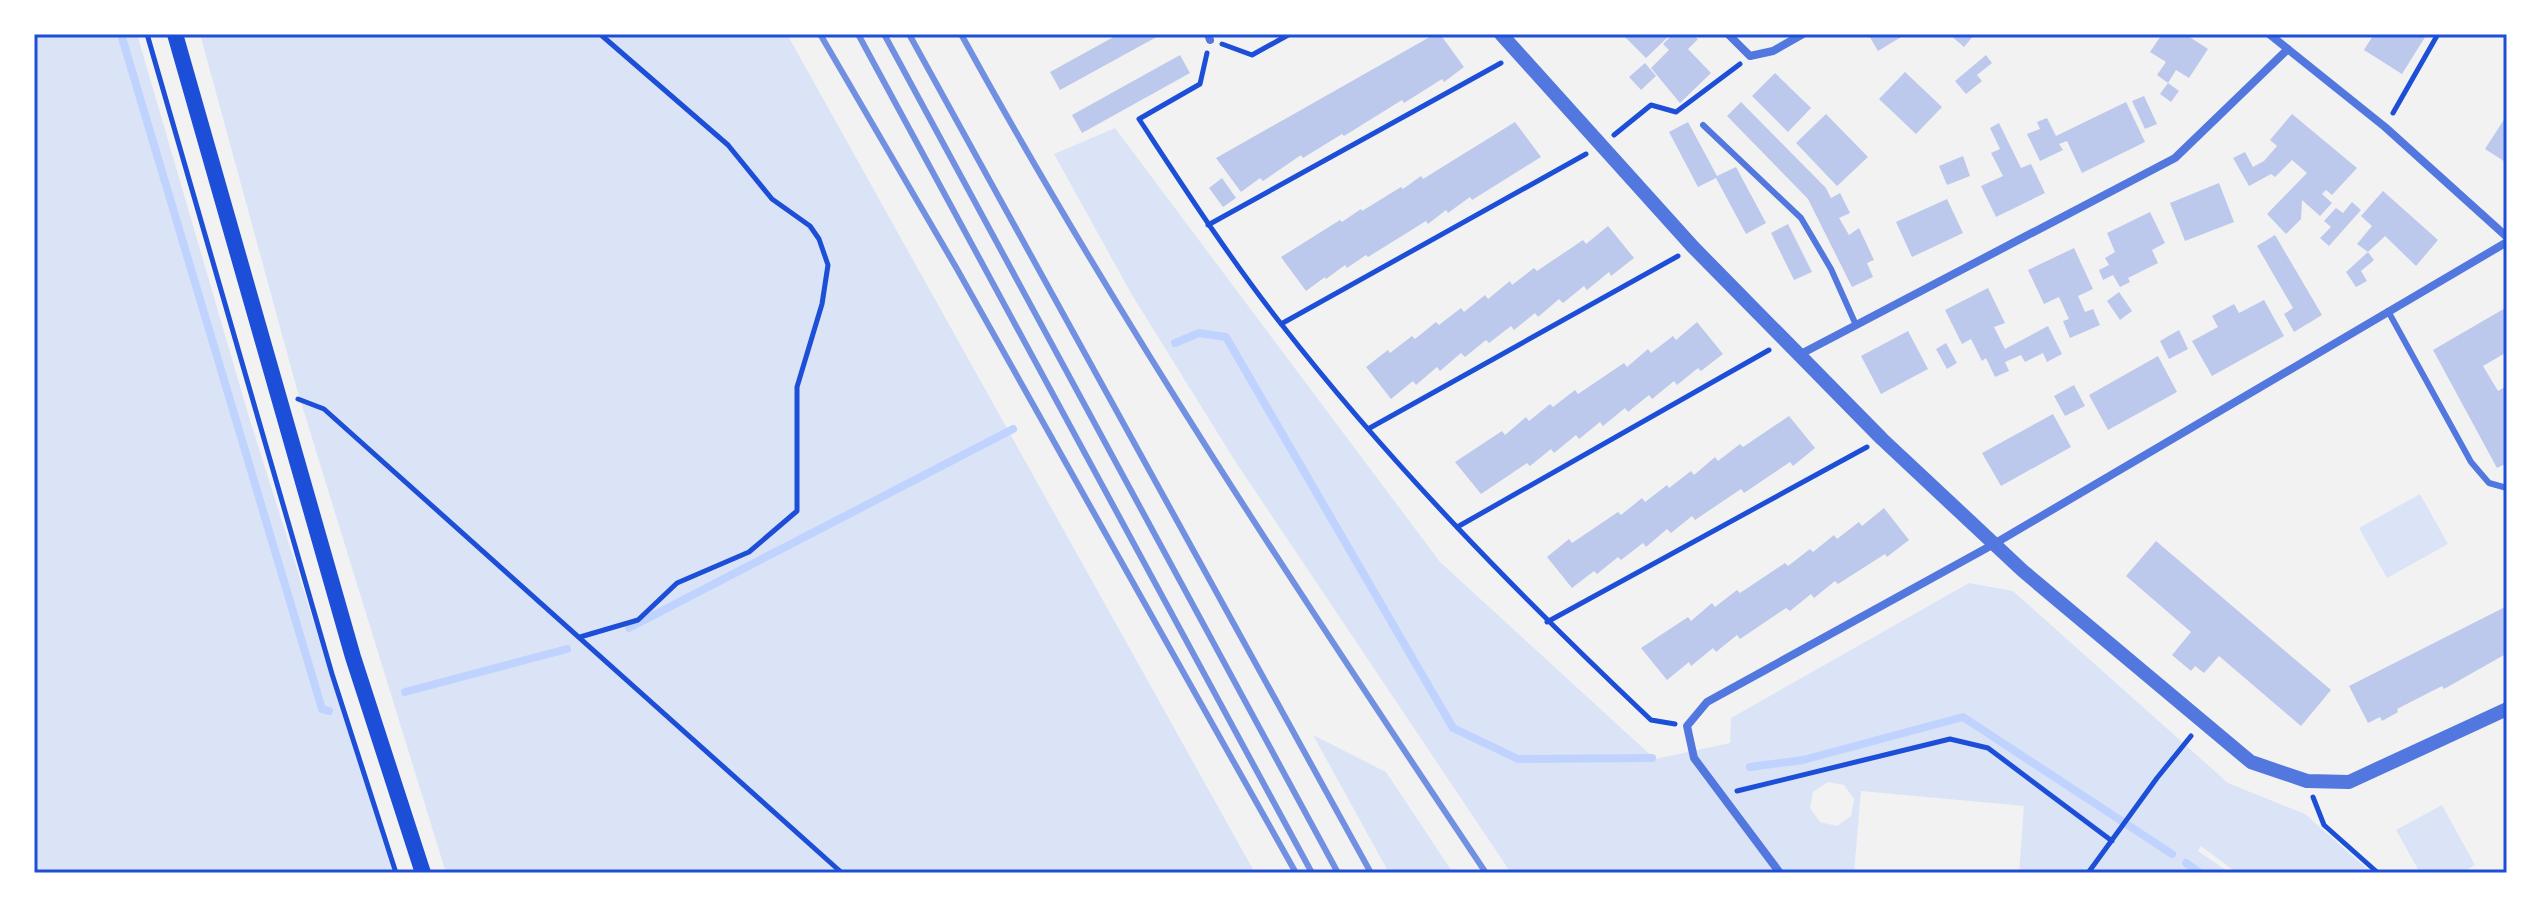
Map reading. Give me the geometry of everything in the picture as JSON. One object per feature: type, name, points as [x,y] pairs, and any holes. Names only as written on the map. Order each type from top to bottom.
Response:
[{"type":"main road","points":[[175,34],[349,642],[423,873]]},
{"type":"street","points":[[1501,34],[1693,247],[1882,439],[1994,544],[2202,724],[2251,762],[2307,781],[2349,782],[2507,709]]},
{"type":"street","points":[[1728,34],[1750,56],[1773,51],[1803,34]]},
{"type":"street","points":[[1780,873],[1694,758],[1687,726],[1707,702],[1994,544],[2507,239],[2385,127],[2269,34]]},
{"type":"street","points":[[1797,356],[2175,158],[2288,49]]},
{"type":"lane","points":[[1703,125],[1801,218],[1831,269],[1856,325]]},
{"type":"lane","points":[[2388,311],[2471,462],[2489,483],[2507,488]]},
{"type":"path","points":[[147,34],[332,674],[396,873]]},
{"type":"path","points":[[580,637],[638,620],[677,583],[749,552],[797,511],[797,387],[822,304],[828,265],[810,226],[772,199],[728,145],[600,34]]},
{"type":"path","points":[[1290,34],[1252,55],[1209,37],[1200,84],[1139,119],[1208,225],[1281,324],[1368,429],[1459,526],[1491,565],[1651,720],[1687,726]]},
{"type":"path","points":[[2385,127],[2438,34]]},
{"type":"path","points":[[1208,225],[1518,54]]},
{"type":"path","points":[[1281,324],[1601,146],[1651,105],[1676,112],[1750,56]]},
{"type":"path","points":[[1368,429],[1693,247]]},
{"type":"path","points":[[1459,526],[1783,341]]},
{"type":"path","points":[[305,401],[324,409],[842,873]]},
{"type":"path","points":[[1547,622],[1882,439]]},
{"type":"path","points":[[2088,873],[2157,778],[2202,724]]},
{"type":"path","points":[[1720,795],[1950,739],[1988,748],[2112,841]]},
{"type":"path","points":[[2307,781],[2324,825],[2378,873]]},
{"type":"shaded area","points":[[34,34],[137,34],[249,417],[393,873],[34,873]]},
{"type":"shaded area","points":[[200,34],[787,34],[1255,873],[446,873],[296,386]]},
{"type":"shaded area","points":[[1115,128],[1440,562],[1655,759],[1730,743],[1731,718],[1969,583],[2013,591],[2228,783],[2305,814],[2372,873],[2237,873],[2201,846],[2198,851],[2230,873],[2019,873],[2024,806],[1861,791],[1854,873],[1511,873],[1235,461],[1132,295],[1054,154]],"holes":[[[1828,782],[1844,785],[1854,799],[1851,816],[1837,826],[1820,822],[1810,808],[1813,792]]]},
{"type":"shaded area","points":[[2420,494],[2448,544],[2387,578],[2359,528]]},
{"type":"shaded area","points":[[1313,735],[1386,772],[1453,873],[1389,873]]},
{"type":"shaded area","points":[[2442,805],[2475,865],[2461,873],[2420,873],[2396,830]]},
{"type":"building","points":[[1119,34],[1162,34],[1060,90],[1050,72]]},
{"type":"building","points":[[1435,34],[1440,34],[1464,67],[1444,82],[1442,79],[1404,103],[1402,100],[1344,136],[1342,134],[1303,158],[1301,155],[1263,181],[1260,178],[1241,192],[1216,158]]},
{"type":"building","points":[[1622,34],[1671,34],[1646,58]]},
{"type":"building","points":[[1673,34],[1692,34],[1698,39],[1688,49],[1711,73],[1680,103],[1651,68],[1669,50],[1663,44]]},
{"type":"building","points":[[1868,34],[1906,34],[1878,51]]},
{"type":"building","points":[[1949,34],[1975,34],[1964,47]]},
{"type":"building","points":[[2162,34],[2185,34],[2208,49],[2189,78],[2176,70],[2168,83],[2157,75],[2166,62],[2150,52]]},
{"type":"building","points":[[2374,34],[2427,34],[2402,74],[2364,50]]},
{"type":"building","points":[[1180,55],[1190,73],[1082,133],[1072,115]]},
{"type":"building","points":[[1986,55],[1992,63],[1977,75],[1982,81],[1966,94],[1955,81]]},
{"type":"building","points":[[1645,63],[1656,76],[1641,90],[1629,77]]},
{"type":"building","points":[[1905,72],[1942,107],[1916,134],[1879,99]]},
{"type":"building","points":[[1775,73],[1811,108],[1788,132],[1752,96]]},
{"type":"building","points":[[2168,83],[2179,91],[2171,102],[2160,94]]},
{"type":"building","points":[[2144,96],[2157,124],[2145,129],[2132,101]]},
{"type":"building","points":[[1741,102],[1826,188],[1831,198],[1840,193],[1850,213],[1839,218],[1849,235],[1859,228],[1874,260],[1867,263],[1873,277],[1852,287],[1808,199],[1727,116]]},
{"type":"building","points":[[2126,102],[2145,142],[2082,173],[2067,141],[2059,144],[2063,150],[2040,161],[2027,134],[2040,129],[2037,122],[2047,118],[2056,136]]},
{"type":"building","points":[[1826,114],[1868,157],[1837,186],[1796,143]]},
{"type":"building","points":[[2292,114],[2357,168],[2332,195],[2326,190],[2322,194],[2332,203],[2320,216],[2302,200],[2301,219],[2286,234],[2267,214],[2307,173],[2292,160],[2275,177],[2271,174],[2249,186],[2233,158],[2245,152],[2253,167],[2264,161],[2277,146],[2270,140]]},
{"type":"building","points":[[2507,115],[2507,163],[2485,149]]},
{"type":"building","points":[[1515,122],[1541,157],[1472,200],[1470,197],[1448,213],[1446,210],[1428,224],[1426,221],[1347,268],[1345,265],[1306,291],[1281,257],[1340,220],[1342,222],[1401,187],[1403,189],[1421,176],[1423,179]]},
{"type":"building","points":[[1688,122],[1717,176],[1736,167],[1766,223],[1746,234],[1716,178],[1698,187],[1669,132]]},
{"type":"building","points":[[1999,123],[2021,168],[2031,164],[2045,193],[1996,217],[1981,186],[2003,176],[1991,153],[2000,149],[1990,128]]},
{"type":"building","points":[[1963,156],[1970,176],[1947,185],[1939,166]]},
{"type":"building","points":[[1222,178],[1236,198],[1223,207],[1209,188]]},
{"type":"building","points":[[2219,183],[2234,222],[2185,241],[2170,203]]},
{"type":"building","points":[[2383,191],[2438,240],[2416,266],[2385,236],[2368,252],[2357,244],[2372,226],[2361,216]]},
{"type":"building","points":[[1947,199],[1963,233],[1912,257],[1896,222]]},
{"type":"building","points":[[2352,202],[2361,210],[2329,246],[2320,238],[2331,227],[2324,221],[2336,208],[2343,213]]},
{"type":"building","points":[[2150,212],[2165,243],[2152,250],[2158,263],[2128,278],[2130,282],[2120,287],[2113,275],[2103,280],[2099,270],[2109,265],[2105,258],[2115,252],[2107,233]]},
{"type":"building","points":[[1788,224],[1812,272],[1794,280],[1771,233]]},
{"type":"building","points":[[1608,226],[1634,258],[1611,276],[1609,272],[1587,290],[1584,286],[1563,303],[1559,299],[1538,317],[1535,313],[1514,330],[1511,326],[1465,357],[1461,353],[1440,371],[1437,367],[1416,385],[1413,381],[1391,399],[1366,367],[1412,336],[1415,339],[1436,322],[1439,325],[1461,308],[1464,312],[1485,295],[1488,299],[1510,281],[1512,285],[1534,268],[1537,271],[1583,240],[1586,244]]},
{"type":"building","points":[[2275,235],[2322,315],[2294,332],[2284,314],[2293,308],[2257,246]]},
{"type":"building","points":[[2074,248],[2093,289],[2078,296],[2085,312],[2093,309],[2100,325],[2070,338],[2063,321],[2069,319],[2059,297],[2044,304],[2028,270]]},
{"type":"building","points":[[2368,252],[2374,260],[2361,271],[2367,281],[2356,287],[2346,272]]},
{"type":"building","points":[[1988,288],[2005,323],[1994,327],[2005,349],[2048,326],[2062,354],[2047,362],[2043,353],[2025,362],[2021,355],[2005,362],[2009,371],[1995,377],[1986,358],[1982,361],[1971,339],[1962,344],[1945,310]]},
{"type":"building","points":[[2119,292],[2132,311],[2120,320],[2107,301]]},
{"type":"building","points":[[2264,300],[2284,336],[2212,376],[2192,341],[2218,327],[2212,316],[2234,304],[2239,313]]},
{"type":"building","points":[[2507,307],[2507,352],[2483,366],[2498,391],[2507,386],[2507,463],[2497,468],[2433,350]]},
{"type":"building","points":[[1697,322],[1723,354],[1677,385],[1674,381],[1652,399],[1649,395],[1628,412],[1625,408],[1603,426],[1600,422],[1579,439],[1576,435],[1554,453],[1551,449],[1530,466],[1527,463],[1481,494],[1455,462],[1502,431],[1505,435],[1526,417],[1529,421],[1575,390],[1578,394],[1624,363],[1627,367],[1648,349],[1651,353],[1673,336],[1676,340]]},
{"type":"building","points":[[2179,330],[2188,349],[2169,359],[2160,341]]},
{"type":"building","points":[[1908,331],[1928,369],[1881,394],[1861,356]]},
{"type":"building","points":[[1946,343],[1957,363],[1947,369],[1936,349]]},
{"type":"building","points":[[2158,356],[2177,392],[2108,430],[2089,395]]},
{"type":"building","points":[[2074,385],[2085,406],[2065,416],[2054,396]]},
{"type":"building","points":[[2053,414],[2071,447],[2001,486],[1982,453]]},
{"type":"building","points":[[1789,416],[1815,448],[1793,466],[1790,462],[1744,493],[1741,489],[1695,520],[1692,516],[1671,533],[1667,529],[1646,547],[1643,543],[1597,574],[1594,571],[1572,588],[1547,557],[1569,539],[1572,543],[1618,512],[1621,515],[1642,498],[1645,502],[1667,485],[1669,488],[1691,471],[1694,475],[1715,457],[1718,461],[1740,444],[1743,447]]},
{"type":"building","points":[[1884,508],[1909,540],[1887,557],[1885,554],[1838,584],[1835,581],[1814,598],[1811,594],[1790,611],[1786,608],[1740,639],[1737,635],[1716,652],[1713,648],[1667,680],[1641,648],[1688,617],[1691,621],[1712,603],[1715,607],[1737,590],[1740,593],[1785,563],[1788,566],[1810,549],[1813,552],[1834,535],[1837,539],[1859,522],[1862,526]]},
{"type":"building","points":[[2156,541],[2331,690],[2301,726],[2219,656],[2204,673],[2195,666],[2191,671],[2172,655],[2191,632],[2126,576]]},
{"type":"building","points":[[2507,606],[2507,662],[2504,655],[2444,689],[2442,686],[2397,709],[2398,712],[2382,721],[2380,717],[2368,723],[2349,686]]},
{"type":"waterway","points":[[121,34],[322,709],[329,711]]},
{"type":"waterway","points":[[1175,343],[1199,333],[1226,337],[1453,728],[1518,759],[1652,758]]},
{"type":"waterway","points":[[629,628],[1013,429]]},
{"type":"waterway","points":[[405,692],[567,649]]},
{"type":"waterway","points":[[1750,767],[1803,760],[1963,717],[2172,854]]},
{"type":"waterway","points":[[2186,863],[2200,873]]},
{"type":"railway","points":[[820,34],[957,269],[1296,873]]},
{"type":"railway","points":[[858,34],[1312,873]]},
{"type":"railway","points":[[884,34],[1338,873]]},
{"type":"railway","points":[[909,34],[1371,873]]},
{"type":"railway","points":[[961,34],[1148,354],[1281,563],[1486,873]]}]
